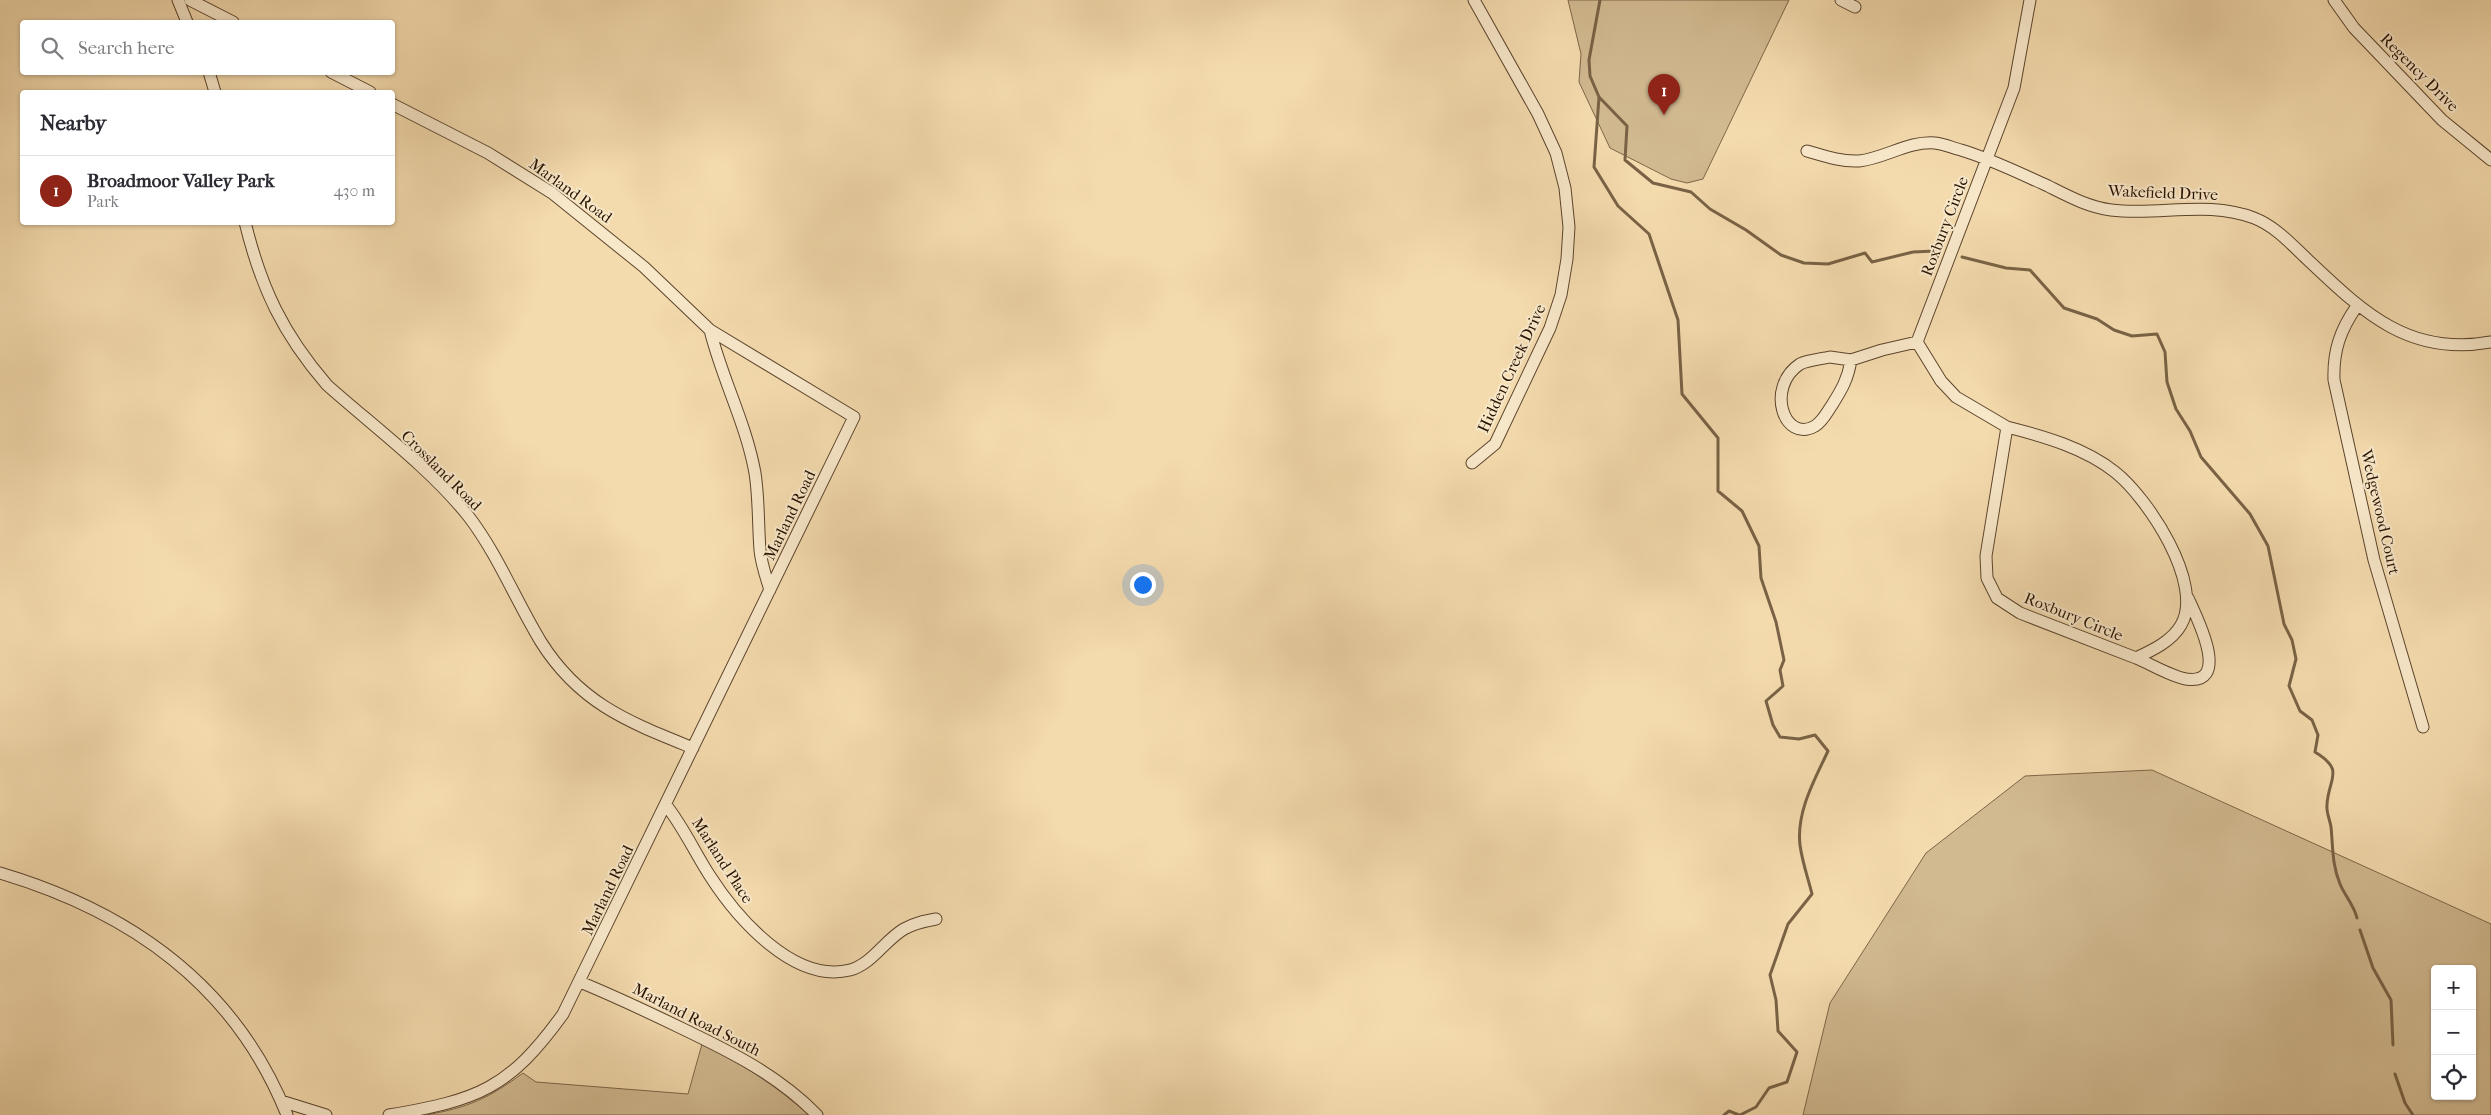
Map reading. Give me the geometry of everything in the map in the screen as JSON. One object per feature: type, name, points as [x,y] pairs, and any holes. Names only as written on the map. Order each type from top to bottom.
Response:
[{"type":"street","points":[[178,0],[186,20]]},
{"type":"street","points":[[190,0],[229,20]]},
{"type":"street","name":"Hidden Creek Drive","points":[[1472,463],[1495,444],[1550,328],[1561,295],[1568,259],[1570,227],[1565,188],[1556,153],[1538,114],[1474,0]]},
{"type":"street","points":[[1840,0],[1855,7]]},
{"type":"street","name":"Roxbury Circle","points":[[2006,427],[1986,556],[1987,578],[1996,598],[2020,613],[2187,679],[2199,677],[2207,671],[2211,660],[2208,646],[2188,598],[2178,562],[2157,519],[2135,491],[2115,471],[2093,457],[2041,436],[2006,427],[1956,397],[1941,381],[1917,342],[2014,88],[2030,0]]},
{"type":"street","name":"Regency Drive","points":[[2334,0],[2354,28],[2442,120],[2491,160]]},
{"type":"street","points":[[210,75],[214,90]]},
{"type":"street","points":[[337,75],[366,90]]},
{"type":"street","name":"Marland Road","points":[[390,1115],[436,1107],[478,1094],[516,1070],[549,1034],[563,1014],[854,417],[710,330],[644,267],[552,193],[488,153],[395,106]]},
{"type":"street","name":"Wakefield Drive","points":[[1807,152],[1843,161],[1860,161],[1903,146],[1937,143],[1988,158],[2085,204],[2112,210],[2220,210],[2254,218],[2280,234],[2357,306],[2390,328],[2424,340],[2466,344],[2491,342]]},
{"type":"street","name":"Crossland Road","points":[[246,225],[255,262],[266,292],[289,334],[313,369],[327,385],[429,476],[465,513],[489,548],[541,643],[564,671],[592,698],[624,719],[693,748]]},
{"type":"street","name":"Wedgewood Court","points":[[2357,306],[2343,327],[2338,339],[2334,359],[2334,380],[2374,560],[2423,727]]},
{"type":"street","name":"Marland Road","points":[[710,330],[718,364],[739,410],[752,459],[755,474],[760,552],[770,590]]},
{"type":"street","points":[[1852,360],[1848,379],[1824,418],[1815,426],[1801,429],[1792,424],[1783,413],[1780,398],[1783,384],[1792,371],[1802,363],[1830,357],[1852,360],[1882,350],[1917,342]]},
{"type":"street","name":"Roxbury Circle","points":[[2136,658],[2160,647],[2182,624],[2188,598]]},
{"type":"street","name":"Marland Place","points":[[666,805],[682,825],[710,876],[741,918],[759,936],[796,962],[824,972],[851,970],[864,964],[903,929],[914,924],[936,919]]},
{"type":"street","points":[[0,873],[90,906],[122,923],[167,954],[209,991],[229,1014],[259,1056],[287,1115]]},
{"type":"street","name":"Marland Road South","points":[[580,982],[735,1054],[790,1090],[816,1115]]},
{"type":"street","points":[[281,1101],[326,1115]]},
{"type":"shaded area","points":[[1568,0],[1789,0],[1703,179],[1687,183],[1671,179],[1610,148],[1579,82],[1581,54]]},
{"type":"shaded area","points":[[2152,770],[2491,924],[2491,1115],[1803,1115],[1830,1003],[1926,853],[2025,776]]},
{"type":"shaded area","points":[[702,1044],[758,1076],[809,1115],[425,1115],[454,1109],[477,1101],[523,1073],[536,1082],[688,1094]]},
{"type":"waterway","points":[[1600,0],[1589,60],[1590,76],[1599,97],[1594,167],[1618,206],[1649,234],[1678,320],[1682,394],[1718,438],[1718,491],[1742,511],[1759,546],[1761,578],[1776,622],[1784,660],[1780,670],[1783,686],[1766,701],[1773,725],[1780,737],[1799,739],[1815,735],[1828,751],[1812,784],[1801,820],[1800,845],[1812,894],[1788,924],[1770,975],[1776,1000],[1778,1031],[1797,1052],[1787,1082],[1769,1088],[1756,1107],[1740,1115]]},
{"type":"waterway","points":[[1599,97],[1627,126],[1625,160],[1653,183],[1691,192],[1710,209],[1746,230],[1781,255],[1804,263],[1828,264],[1865,253],[1872,262],[1913,252],[1935,251]]},
{"type":"waterway","points":[[1962,257],[2006,268],[2030,270],[2064,308],[2097,319],[2114,330],[2132,336],[2157,334],[2165,352],[2167,382],[2176,409],[2190,431],[2201,457],[2250,514],[2268,546],[2284,624],[2292,640],[2296,659],[2289,686],[2300,711],[2312,720],[2318,735],[2315,752],[2330,764],[2333,770],[2327,808],[2331,827],[2334,863],[2337,877],[2357,918]]},
{"type":"waterway","points":[[2360,930],[2373,968],[2391,1000],[2393,1045]]},
{"type":"waterway","points":[[2395,1074],[2405,1103],[2413,1115]]},
{"type":"waterway","points":[[1724,1115],[1729,1111],[1739,1115]]},
{"type":"place","name":"Broadmoor Valley Park","points":[[1664,115]]}]
